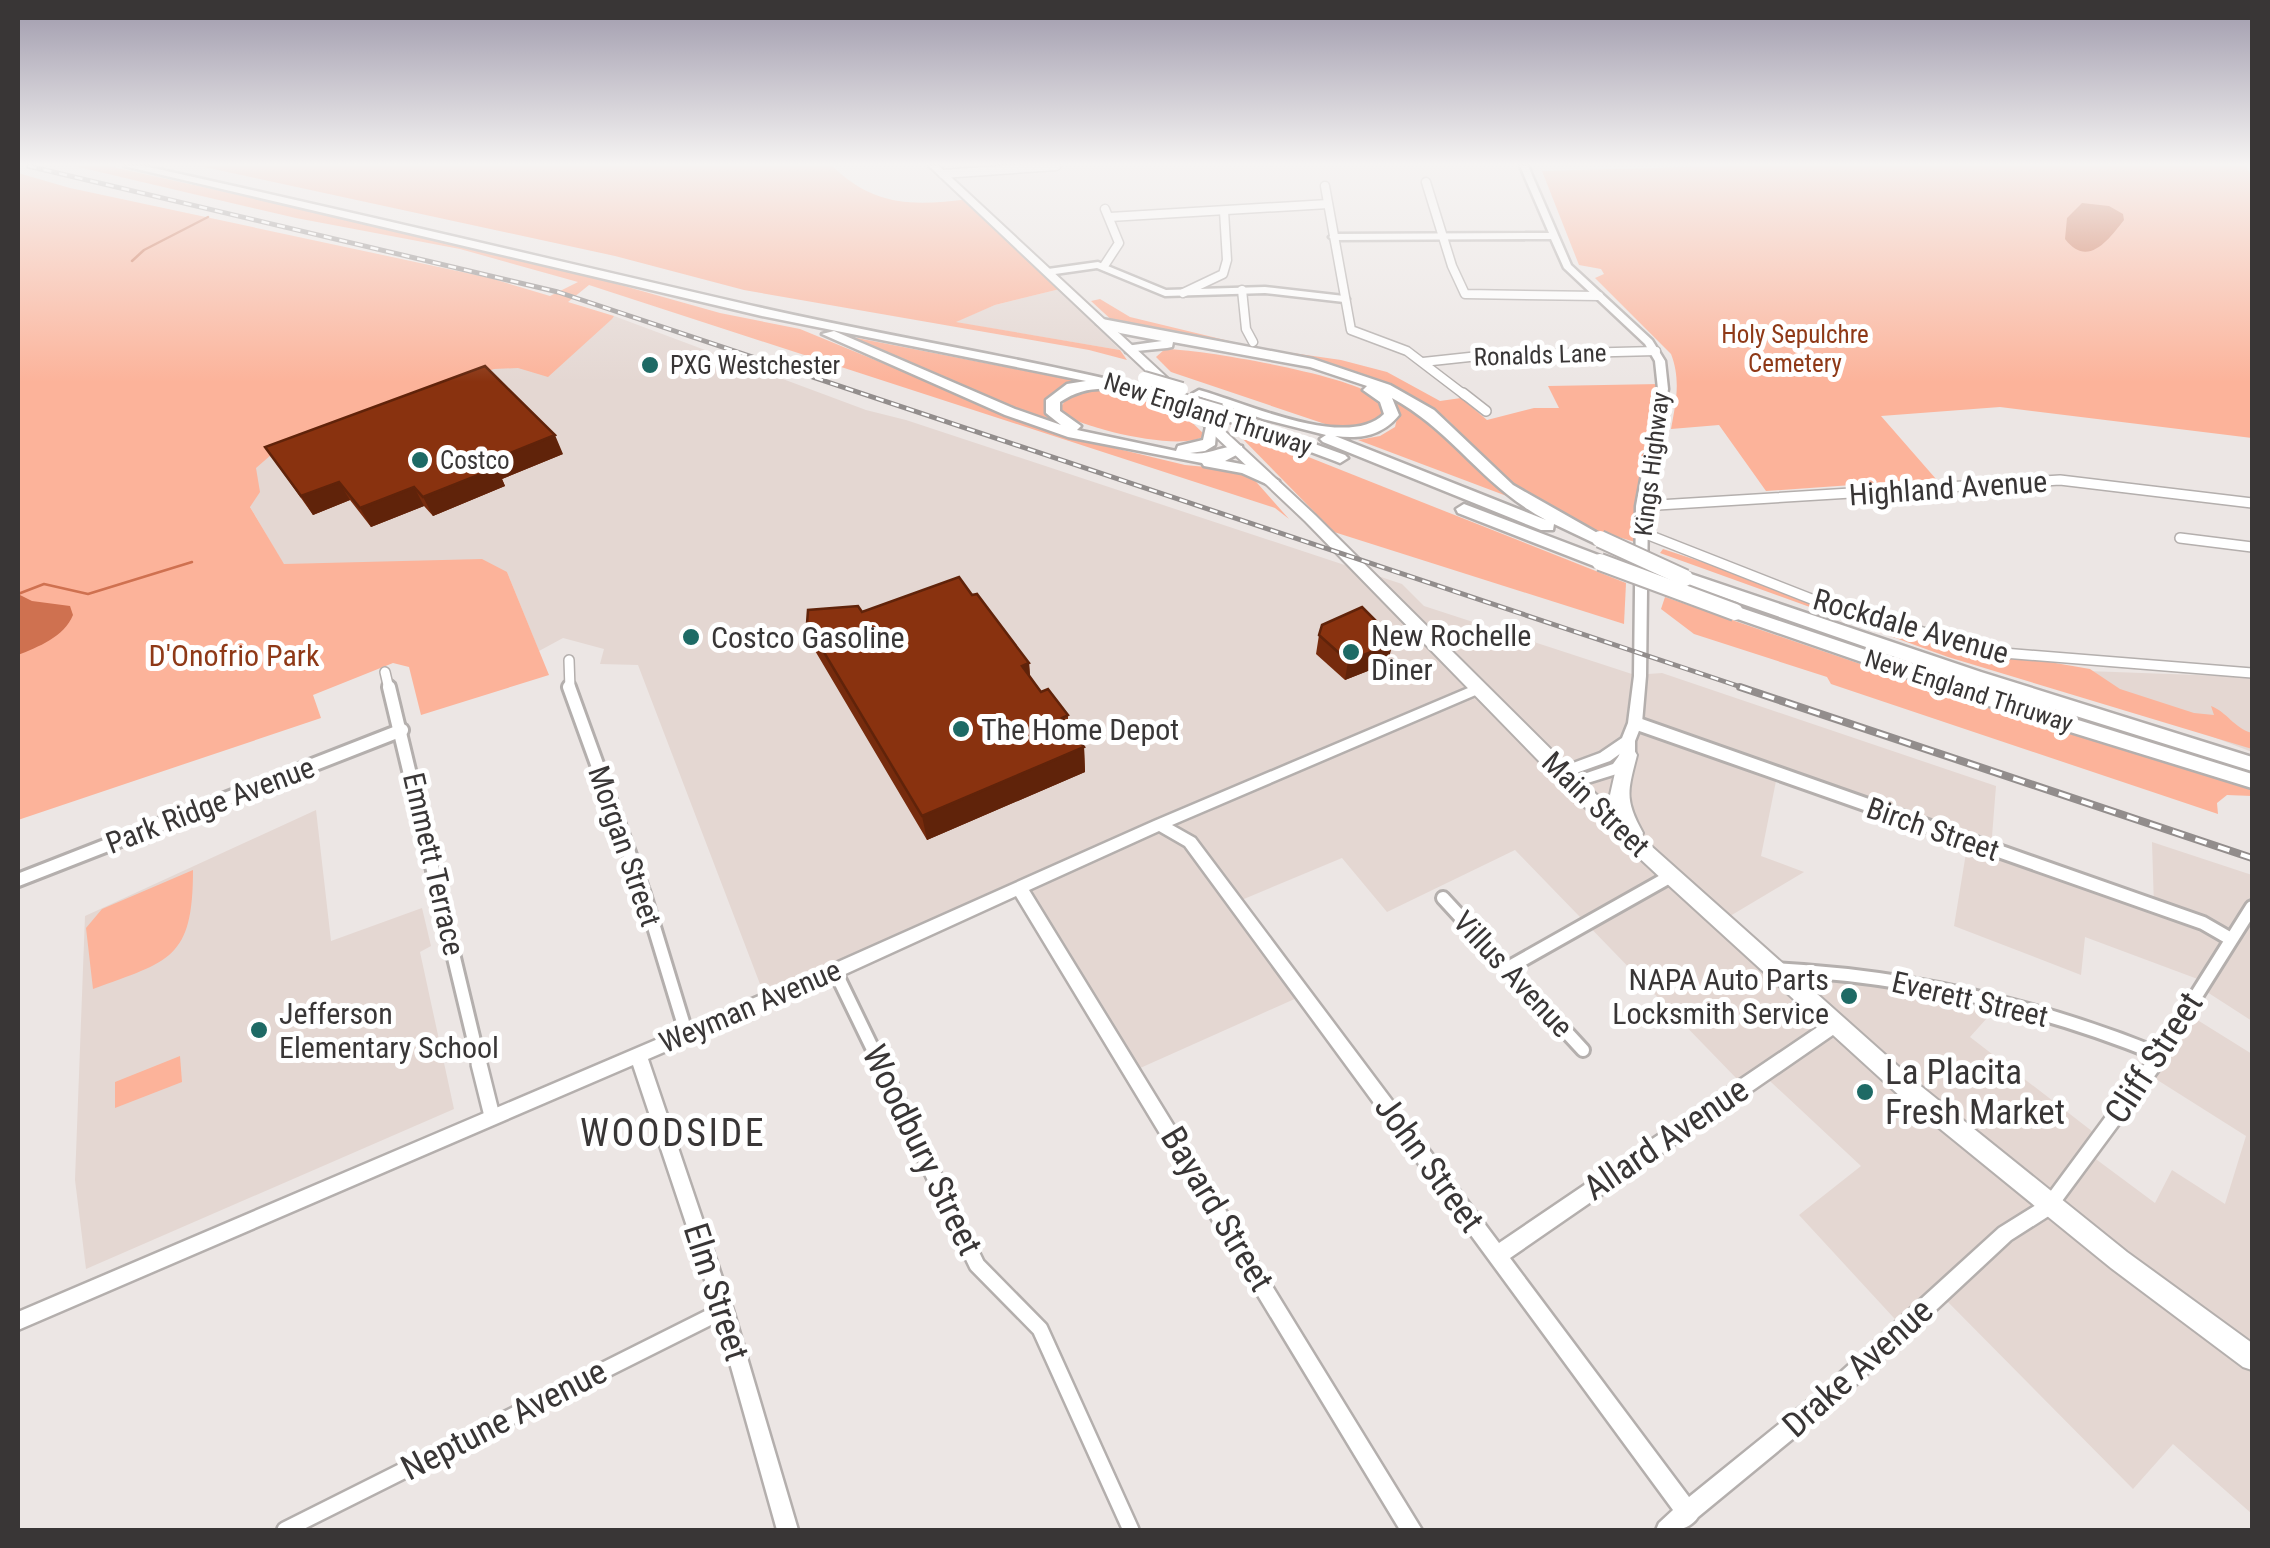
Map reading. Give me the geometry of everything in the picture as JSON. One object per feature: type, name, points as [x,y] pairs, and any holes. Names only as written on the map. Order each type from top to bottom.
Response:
[{"type":"highway","name":"New England Thruway","points":[[466,238],[586,264]]},
{"type":"highway","name":"New England Thruway","points":[[477,238],[630,275],[1148,373],[1199,394],[1221,414]]},
{"type":"highway","name":"New England Thruway","points":[[630,275],[675,292],[1158,394],[1685,578],[1735,604]]},
{"type":"highway","points":[[675,292],[833,336],[1038,423],[1182,460],[1240,468],[1270,481]]},
{"type":"highway","points":[[1102,321],[1356,385],[1382,397],[1392,416],[1386,425],[1373,432],[1348,434],[1221,414],[1207,444],[1181,449]]},
{"type":"highway","points":[[1148,373],[1149,356],[1154,350],[1178,342]]},
{"type":"highway","points":[[1128,346],[1178,342],[1313,366],[1392,392],[1437,420],[1518,497],[1600,549]]},
{"type":"highway","points":[[1158,394],[1086,384],[1061,392],[1053,400],[1052,410],[1073,426],[1181,449],[1237,449]]},
{"type":"highway","points":[[1130,447],[1206,459],[1227,456],[1237,449]]},
{"type":"highway","name":"New England Thruway","points":[[1600,549],[1735,604],[2200,757],[2252,782]]},
{"type":"highway","name":"New England Thruway","points":[[2200,757],[2252,764]]},
{"type":"main road","name":"Main Street","points":[[1012,238],[1128,346],[1148,373],[1221,414],[1237,449],[1671,876],[1909,1090],[2050,1206],[2252,1358]]},
{"type":"main road","points":[[1628,748],[1618,784],[1617,806],[1647,854]]},
{"type":"street","points":[[1104,266],[1118,243],[1116,238]]},
{"type":"street","points":[[1178,294],[1218,279],[1227,260],[1226,238]]},
{"type":"street","points":[[1333,238],[1348,323],[1355,333],[1423,362],[1486,411]]},
{"type":"street","points":[[1443,238],[1465,294],[1598,296]]},
{"type":"street","name":"Kings Highway","points":[[1554,238],[1567,266],[1656,351],[1663,390],[1642,506],[1640,676],[1628,748]]},
{"type":"street","points":[[1048,272],[1104,266],[1154,290],[1178,294],[1242,290],[1344,300]]},
{"type":"street","points":[[1218,279],[1227,291]]},
{"type":"street","points":[[1242,290],[1246,329],[1253,342]]},
{"type":"street","name":"Ronalds Lane","points":[[1423,362],[1488,355],[1656,351]]},
{"type":"street","name":"Highland Avenue","points":[[1642,506],[2060,480],[2252,503]]},
{"type":"street","name":"Rockdale Avenue","points":[[1641,532],[1814,600],[1990,652],[2252,673]]},
{"type":"street","points":[[2180,538],[2252,547]]},
{"type":"street","name":"Morgan Street","points":[[569,660],[567,682],[644,894],[686,1032]]},
{"type":"street","name":"Emmett Terrace","points":[[385,672],[492,1116]]},
{"type":"street","name":"Weyman Avenue","points":[[18,1321],[835,971],[1480,688]]},
{"type":"street","name":"Birch Street","points":[[1635,723],[2202,923],[2230,938]]},
{"type":"street","name":"Park Ridge Avenue","points":[[18,880],[402,730]]},
{"type":"street","points":[[1566,776],[1581,780],[1618,768],[1628,748]]},
{"type":"street","name":"John Street","points":[[1159,826],[1190,842],[1689,1514]]},
{"type":"street","points":[[1508,968],[1671,876]]},
{"type":"street","name":"Bayard Street","points":[[1020,889],[1412,1530]]},
{"type":"street","name":"Villus Avenue","points":[[1443,898],[1583,1050]]},
{"type":"street","name":"Cliff Street","points":[[2050,1206],[2160,1055],[2252,907]]},
{"type":"street","name":"Everett Street","points":[[1775,968],[1956,990],[2128,1041],[2160,1055]]},
{"type":"street","name":"Woodbury Street","points":[[835,971],[977,1265],[989,1280],[1029,1312],[1040,1329],[1131,1530]]},
{"type":"street","name":"Allard Avenue","points":[[1496,1256],[1836,1024]]},
{"type":"street","name":"Elm Street","points":[[638,1054],[724,1310],[788,1530]]},
{"type":"street","name":"Drake Avenue","points":[[1666,1530],[1827,1398],[2005,1234],[2050,1206]]},
{"type":"street","name":"Neptune Avenue","points":[[285,1530],[724,1310]]},
{"type":"shaded area","points":[[2108,238],[2090,251],[2074,248],[2065,239]]},
{"type":"shaded area","points":[[1060,289],[1120,350],[954,322],[995,305]]},
{"type":"shaded area","points":[[614,316],[866,410],[1402,584],[1424,606],[1635,675],[1662,673],[1996,786],[1991,849],[2154,907],[2152,842],[2252,875],[2252,1021],[2207,992],[2211,984],[2085,937],[2081,975],[1954,926],[1967,847],[1776,781],[1761,856],[1804,872],[1720,922],[1773,972],[1923,988],[1996,1008],[1970,1037],[2097,1135],[2085,1151],[2155,1203],[2172,1170],[2225,1204],[2246,1136],[2151,1076],[2191,1016],[2252,1054],[2252,1514],[2173,1444],[2133,1489],[1943,1297],[1905,1330],[1799,1215],[1861,1166],[1756,1068],[1738,1080],[1515,850],[1387,912],[1342,858],[1232,904],[1299,997],[1138,1069],[1023,885],[765,997],[638,665],[600,664],[604,649],[563,638],[539,651],[507,572],[284,565],[231,474],[253,458],[559,341]]},
{"type":"shaded area","points":[[18,594],[32,601],[70,606],[73,615],[57,635],[18,655]]},
{"type":"shaded area","points":[[2087,671],[2252,677],[2252,752],[2095,691]]},
{"type":"shaded area","name":"Jefferson Elementary School","points":[[316,810],[331,941],[422,908],[431,946],[420,952],[454,1109],[86,1269],[75,1180],[85,916]]},
{"type":"green space","name":"D'Onofrio Park","points":[[18,238],[304,238],[490,278],[550,296],[578,282],[460,249],[403,238],[430,238],[585,275],[720,313],[800,329],[1052,433],[1185,465],[1237,470],[1251,476],[1289,519],[1275,508],[589,285],[568,302],[614,316],[548,377],[518,368],[494,369],[279,448],[256,468],[260,492],[250,507],[284,564],[482,559],[507,572],[549,675],[421,715],[409,667],[393,663],[313,695],[321,718],[18,820]]},
{"type":"green space","points":[[533,238],[1009,238],[1060,289],[995,305],[956,322],[1120,350],[1127,360],[1089,350],[744,290]]},
{"type":"green space","name":"Holy Sepulchre Cemetery","points":[[1568,238],[2252,238],[2252,438],[2000,407],[1881,416],[1936,479],[1766,491],[1719,425],[1671,429],[1677,382],[1671,354],[1595,278],[1604,274],[1601,269],[1579,265]]},
{"type":"green space","points":[[1100,299],[1130,317],[1258,348],[1341,360],[1387,372],[1440,401],[1461,398],[1487,420],[1534,408],[1559,408],[1548,386],[1660,384],[1635,542],[1571,523],[1519,493],[1447,419],[1410,394],[1318,362],[1116,324],[1091,301]]},
{"type":"green space","points":[[852,337],[1077,381],[1050,397],[1046,408],[1053,419],[1050,423]]},
{"type":"green space","points":[[1165,349],[1240,358],[1360,388],[1375,397],[1382,409],[1381,421],[1368,429],[1334,427],[1171,372],[1156,357]]},
{"type":"green space","points":[[1095,389],[1179,410],[1205,435],[1194,440],[1158,440],[1113,432],[1063,414],[1061,407],[1071,395]]},
{"type":"green space","points":[[1387,394],[1405,402],[1512,498],[1358,440],[1380,436],[1395,427],[1399,410]]},
{"type":"green space","points":[[1230,426],[1626,583],[1624,624],[1334,532]]},
{"type":"green space","points":[[1663,549],[1955,646],[2090,669],[2120,689],[2194,713],[2214,715],[2211,706],[2252,733],[2252,749],[1948,657],[1660,553]]},
{"type":"green space","points":[[1665,597],[2021,719],[2252,789],[2252,796],[2227,795],[2217,803],[2218,814],[1831,684],[1827,677],[1694,634],[1661,609]]},
{"type":"green space","points":[[193,870],[188,922],[172,952],[141,971],[93,989],[86,928],[102,909]]},
{"type":"green space","points":[[180,1056],[182,1082],[115,1108],[115,1082]]},
{"type":"building","name":"Costco","points":[[485,366],[555,435],[490,461],[496,468],[423,497],[414,487],[360,508],[339,482],[301,496],[265,447]]},
{"type":"building","name":"The Home Depot","points":[[959,577],[972,595],[977,594],[1029,663],[1022,666],[1041,692],[1048,689],[1068,715],[1062,718],[1084,747],[922,816],[807,624],[808,610],[858,606],[862,612]]},
{"type":"building","points":[[1362,607],[1392,637],[1392,644],[1348,661],[1319,635],[1322,625]]},
{"type":"waterway","points":[[132,261],[167,238]]},
{"type":"waterway","points":[[18,594],[44,584],[88,594],[192,562]]},
{"type":"railway","points":[[332,238],[558,292],[1747,689]]},
{"type":"railway","points":[[1740,687],[2252,858]]},
{"type":"place","name":"PXG Westchester","points":[[650,365]]},
{"type":"place","name":"Costco","points":[[420,460]]},
{"type":"place","name":"Costco Gasoline","points":[[691,637]]},
{"type":"place","name":"New Rochelle Diner","points":[[1351,652]]},
{"type":"place","name":"The Home Depot","points":[[961,729]]},
{"type":"place","name":"NAPA Auto Parts Locksmith Service","points":[[1849,996]]},
{"type":"place","name":"Jefferson Elementary School","points":[[259,1030]]},
{"type":"place","name":"La Placita Fresh Market","points":[[1865,1092]]},
{"type":"district","name":"WOODSIDE","points":[[673,1133]]}]
